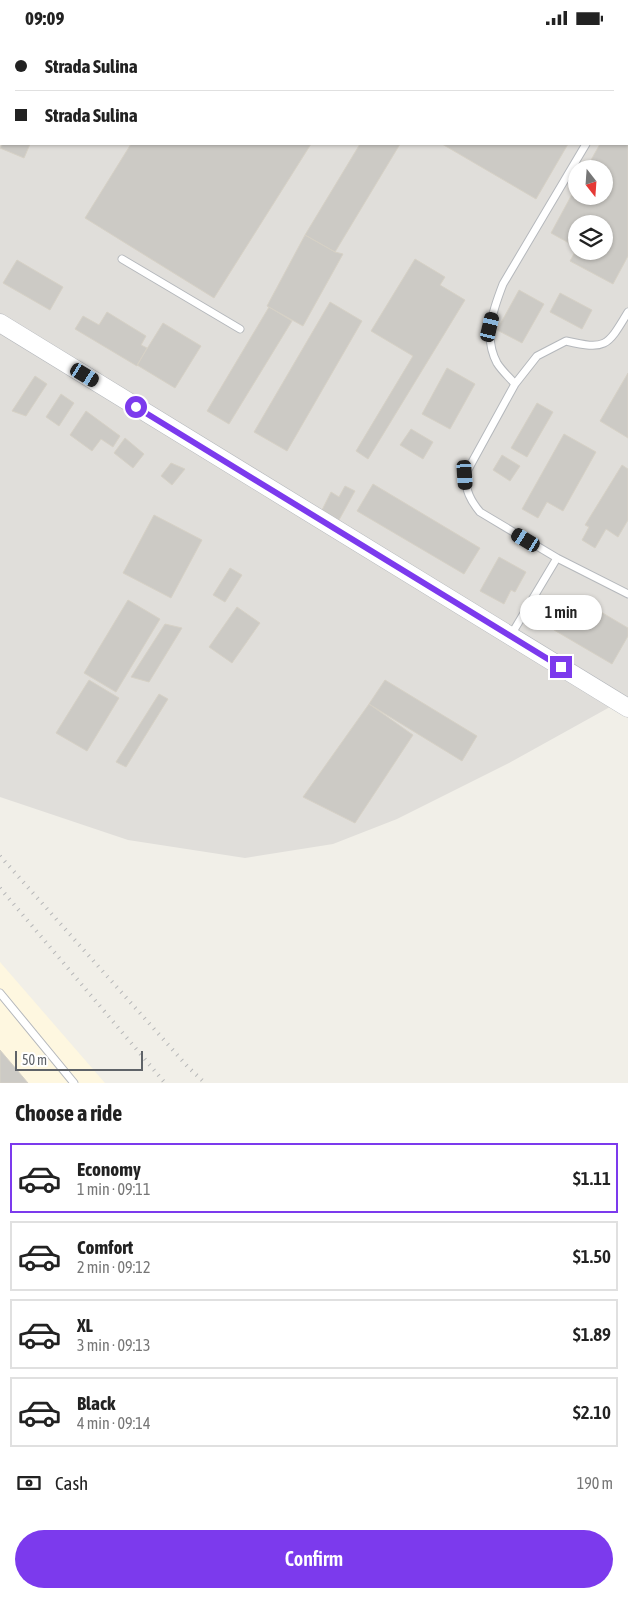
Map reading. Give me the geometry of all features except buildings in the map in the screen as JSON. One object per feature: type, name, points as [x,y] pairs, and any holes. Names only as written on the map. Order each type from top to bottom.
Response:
[{"type":"street","points":[[0,323],[628,708]]},
{"type":"lane","points":[[515,384],[497,363],[491,343],[490,327],[495,306],[503,285],[585,145]]},
{"type":"lane","points":[[122,259],[240,329]]},
{"type":"lane","points":[[628,312],[616,332],[607,341],[596,347],[566,341],[553,346],[537,356],[515,384],[465,475],[466,489],[480,512],[557,558],[628,594]]},
{"type":"lane","points":[[511,636],[557,558]]},
{"type":"lane","points":[[0,993],[74,1083]]},
{"type":"shaded area","points":[[0,145],[628,145],[628,697],[509,763],[397,819],[333,844],[245,858],[128,840],[0,797]]},
{"type":"shaded area","points":[[0,962],[105,1083],[0,1083]]},
{"type":"railway","points":[[0,856],[188,1067],[205,1083]]},
{"type":"railway","points":[[0,888],[165,1083]]},
{"type":"route","points":[[136,407],[561,667]]}]
